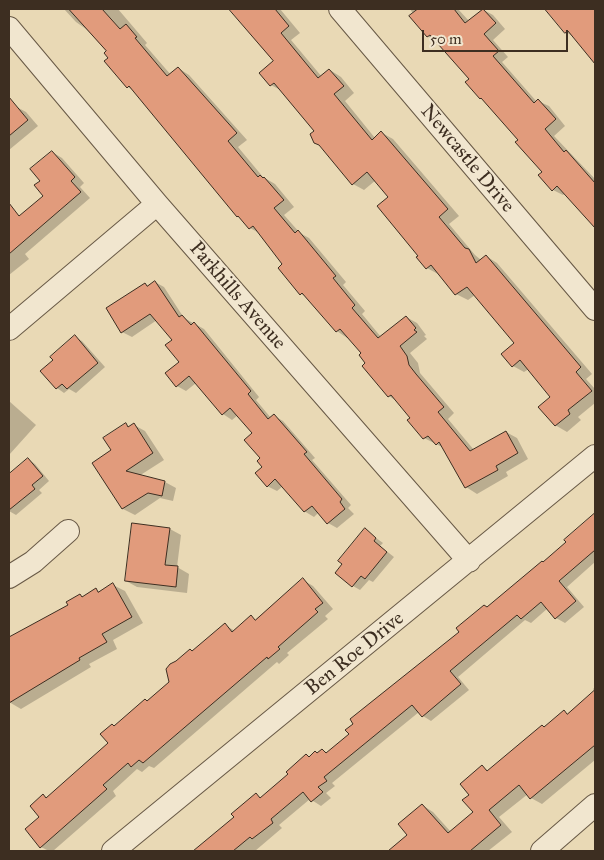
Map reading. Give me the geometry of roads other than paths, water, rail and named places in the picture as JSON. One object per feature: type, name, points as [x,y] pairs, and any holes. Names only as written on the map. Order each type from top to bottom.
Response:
[{"type":"street","name":"Newcastle Drive","points":[[340,9],[595,310]]},
{"type":"street","name":"Parkhills Avenue","points":[[9,28],[157,204],[469,561]]},
{"type":"street","points":[[9,329],[157,204]]},
{"type":"street","name":"Ben Roe Drive","points":[[113,851],[595,456]]},
{"type":"street","points":[[9,578],[33,562],[68,531]]},
{"type":"street","points":[[542,851],[595,806]]}]
